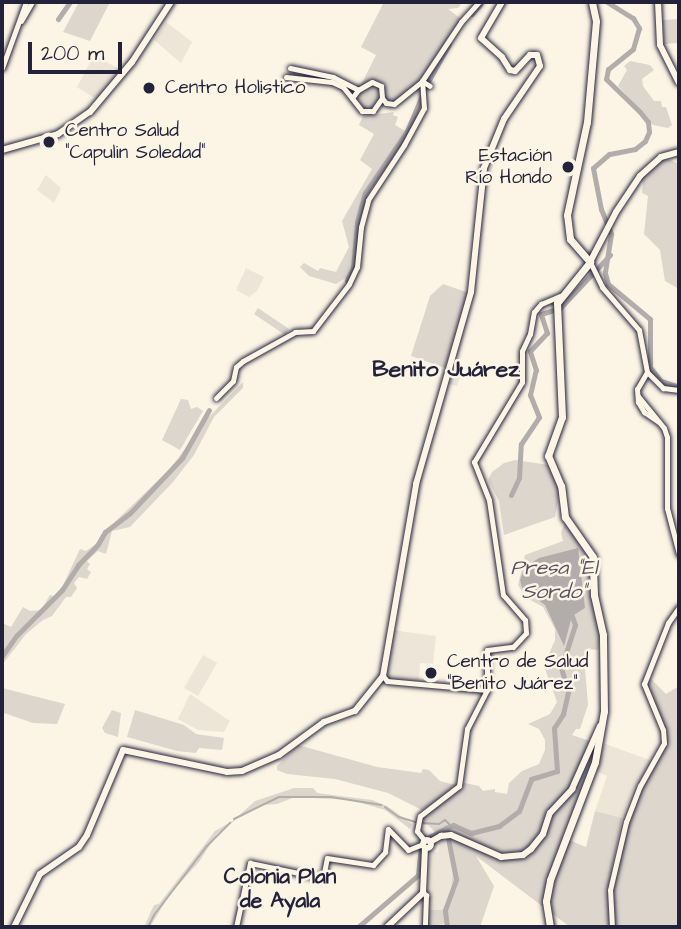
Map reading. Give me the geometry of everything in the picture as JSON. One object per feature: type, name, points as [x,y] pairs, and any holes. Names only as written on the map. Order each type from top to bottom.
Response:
[{"type":"main road","points":[[2,150],[58,134],[100,104],[171,2]]},
{"type":"main road","points":[[14,927],[40,874],[79,847],[123,750],[228,772],[242,771],[269,761],[324,722],[355,711],[385,679],[416,484],[471,292],[484,168],[504,119],[540,66],[537,55],[527,56],[518,68],[510,71],[502,57],[481,38],[502,2]]},
{"type":"main road","points":[[658,2],[660,45],[678,80]]},
{"type":"main road","points":[[592,268],[570,239],[567,215],[587,122],[596,35],[593,5]]},
{"type":"main road","points":[[550,927],[546,904],[550,880],[595,762],[604,722],[603,635],[594,595],[593,557],[565,517],[561,486],[549,458],[562,417],[558,300],[579,276],[592,268],[611,219],[647,168],[661,157],[679,152]]},
{"type":"main road","points":[[387,927],[425,894],[426,845],[448,835],[501,857],[523,855],[531,849],[543,834],[550,813],[572,789],[593,737],[604,722]]},
{"type":"street","points":[[2,68],[26,2]]},
{"type":"street","points":[[17,27],[32,2]]},
{"type":"street","points":[[216,398],[233,381],[236,367],[243,361],[295,332],[313,331],[349,284],[357,267],[361,227],[368,200],[424,105],[422,92],[426,83],[461,22],[479,2]]},
{"type":"street","points":[[290,68],[333,78],[358,90]]},
{"type":"street","points":[[286,77],[332,82],[343,87],[365,111],[373,111],[382,98]]},
{"type":"street","points":[[352,98],[358,90],[377,82],[382,98],[386,103],[394,104],[426,83]]},
{"type":"street","points":[[592,268],[602,287],[639,330],[647,372],[663,388],[679,390]]},
{"type":"street","points":[[236,927],[250,863],[323,878],[327,858],[369,867],[385,852],[388,829],[407,849],[426,845],[417,831],[420,816],[459,786],[467,729],[487,690],[486,650],[502,650],[516,645],[525,636],[526,625],[503,595],[489,500],[474,463],[522,382],[522,351],[530,334],[534,312],[545,301],[558,300]]},
{"type":"street","points":[[647,372],[640,382],[638,396],[659,422],[667,437],[667,508],[679,554]]},
{"type":"street","points":[[612,927],[611,890],[626,822],[636,794],[664,743],[663,730],[644,684],[668,623],[679,607]]},
{"type":"street","points":[[385,679],[487,690]]},
{"type":"street","points":[[425,894],[425,927]]},
{"type":"shaded area","points":[[79,2],[109,4],[90,41],[63,32]]},
{"type":"shaded area","points":[[384,2],[463,2],[458,8],[448,9],[461,19],[424,74],[416,85],[392,103],[385,97],[382,83],[372,80],[360,87],[376,55],[361,47]]},
{"type":"shaded area","points":[[679,19],[679,43],[664,44],[663,20]]},
{"type":"shaded area","points":[[166,22],[192,42],[181,63],[154,40]]},
{"type":"shaded area","points":[[94,55],[121,70],[99,101],[77,87]]},
{"type":"shaded area","points":[[630,61],[650,65],[654,70],[642,79],[643,86],[654,101],[661,101],[662,107],[666,107],[672,125],[668,128],[653,125],[618,86],[627,70],[624,66]]},
{"type":"shaded area","points":[[372,84],[379,86],[380,99],[376,107],[364,109],[356,95]]},
{"type":"shaded area","points":[[394,112],[393,115],[398,117],[395,125],[405,131],[364,193],[355,222],[352,267],[347,277],[336,284],[309,276],[300,267],[304,263],[318,271],[320,268],[336,272],[349,247],[342,221],[372,169],[360,160],[374,134],[359,125],[363,116]]},
{"type":"shaded area","points":[[664,157],[679,164],[679,289],[665,281],[660,250],[644,234],[648,196],[642,193],[643,182],[639,181]]},
{"type":"shaded area","points":[[46,175],[61,188],[54,203],[37,190]]},
{"type":"shaded area","points":[[246,268],[264,277],[257,291],[249,297],[236,290]]},
{"type":"shaded area","points":[[443,284],[469,293],[445,368],[411,356],[430,296]]},
{"type":"shaded area","points":[[258,308],[289,329],[285,335],[254,314]]},
{"type":"shaded area","points":[[452,361],[464,366],[457,386],[445,383]]},
{"type":"shaded area","points":[[243,382],[243,388],[214,417],[194,455],[173,482],[130,527],[112,531],[106,554],[98,551],[87,561],[90,564],[87,569],[91,572],[87,579],[79,577],[74,583],[77,588],[71,597],[66,597],[52,616],[26,634],[2,665],[2,623],[11,627],[23,607],[30,611],[41,610],[50,595],[54,596],[63,585],[80,549],[86,551],[96,544],[101,535],[170,469],[206,420]]},
{"type":"shaded area","points":[[181,399],[188,400],[191,409],[197,407],[203,411],[180,450],[162,440]]},
{"type":"shaded area","points":[[515,460],[549,465],[560,490],[555,517],[504,535],[499,501],[488,480],[492,472],[504,463]]},
{"type":"shaded area","points":[[565,522],[589,555],[589,586],[600,634],[598,650],[587,649],[584,656],[588,705],[580,729],[576,729],[572,735],[593,742],[595,737],[594,761],[562,837],[586,847],[595,811],[622,818],[609,884],[609,927],[570,927],[476,856],[494,886],[480,927],[447,927],[445,924],[426,927],[427,910],[445,910],[451,893],[453,867],[446,833],[437,834],[428,825],[419,824],[422,816],[459,788],[422,810],[388,793],[335,779],[287,774],[277,770],[277,766],[298,745],[377,767],[421,773],[423,769],[429,770],[440,781],[459,786],[465,783],[479,786],[483,791],[495,789],[495,792],[507,794],[509,783],[522,771],[539,764],[545,750],[545,740],[539,729],[528,724],[550,714],[557,702],[544,666],[555,640],[555,629],[543,607],[525,597],[518,585],[525,555],[563,541],[561,533]]},
{"type":"shaded area","points":[[392,630],[436,636],[433,664],[420,663],[419,682],[387,680]]},
{"type":"shaded area","points":[[203,655],[217,663],[198,696],[184,688]]},
{"type":"shaded area","points":[[651,679],[666,694],[679,686],[679,927],[612,927],[611,889],[622,837],[636,794],[660,755],[663,730],[644,684]]},
{"type":"shaded area","points":[[2,688],[65,704],[57,724],[33,723],[4,713]]},
{"type":"shaded area","points":[[190,694],[230,721],[224,732],[198,730],[178,719]]},
{"type":"shaded area","points":[[112,710],[121,713],[118,737],[105,733],[102,728]]},
{"type":"shaded area","points":[[135,710],[184,725],[196,734],[224,738],[222,750],[199,748],[196,753],[177,751],[127,737]]},
{"type":"shaded area","points":[[603,743],[652,761],[633,790],[622,818],[595,811],[607,776],[594,770]]},
{"type":"shaded area","points":[[294,788],[313,788],[317,793],[372,800],[387,806],[412,824],[410,829],[385,810],[351,800],[295,797],[277,804],[264,805],[238,818],[217,834],[199,862],[170,894],[150,927],[144,927],[154,905],[159,904],[215,831],[234,820],[255,801]]},
{"type":"shaded area","points":[[445,837],[453,867],[451,893],[445,910],[427,910],[430,850],[438,853],[440,845],[432,843]]},
{"type":"water","name":"Presa \"El Sordo\"","points":[[578,548],[585,608],[572,616],[564,646],[545,605],[522,588],[520,580],[525,567],[539,558]]},
{"type":"waterway","points":[[58,19],[70,2]]},
{"type":"waterway","points":[[472,14],[482,2]]},
{"type":"waterway","points":[[607,2],[633,18],[639,28],[633,49],[608,69],[606,79],[640,112],[648,122],[649,132],[645,141],[635,149],[609,154],[593,168],[601,209],[611,234],[605,273],[608,284],[650,319],[650,367],[661,381],[679,387]]},
{"type":"waterway","points":[[425,87],[449,44]]},
{"type":"waterway","points":[[347,280],[353,268],[357,222],[365,193],[407,131],[422,96]]},
{"type":"waterway","points":[[511,495],[519,478],[521,444],[539,417],[530,395],[536,370],[530,351],[547,333],[541,314],[560,308],[610,255]]},
{"type":"waterway","points":[[2,656],[16,636],[62,590],[105,532],[130,513],[182,458],[209,410]]},
{"type":"waterway","points":[[447,927],[445,910],[456,879],[446,828],[453,825],[471,833],[499,826],[519,811],[531,779],[557,771],[554,728],[563,714],[568,692],[561,668],[575,625],[572,616]]},
{"type":"waterway","points":[[234,819],[279,797],[331,797],[381,805]]},
{"type":"waterway","points":[[385,807],[399,817],[415,822]]},
{"type":"waterway","points":[[422,823],[439,824],[445,820],[451,826]]},
{"type":"waterway","points":[[148,927],[154,915],[207,846],[230,823]]},
{"type":"waterway","points":[[426,839],[446,828]]},
{"type":"waterway","points":[[358,927],[418,875],[421,847]]},
{"type":"place","name":"Centro Holistico","points":[[149,88]]},
{"type":"place","name":"Centro Salud \"Capulin Soledad\"","points":[[49,142]]},
{"type":"place","name":"Estación Río Hondo","points":[[568,167]]},
{"type":"place","name":"Centro de Salud \"Benito Juárez\"","points":[[431,673]]},
{"type":"district","name":"Benito Juárez","points":[[446,369]]},
{"type":"district","name":"Colonia Plan de Ayala","points":[[280,889]]}]
